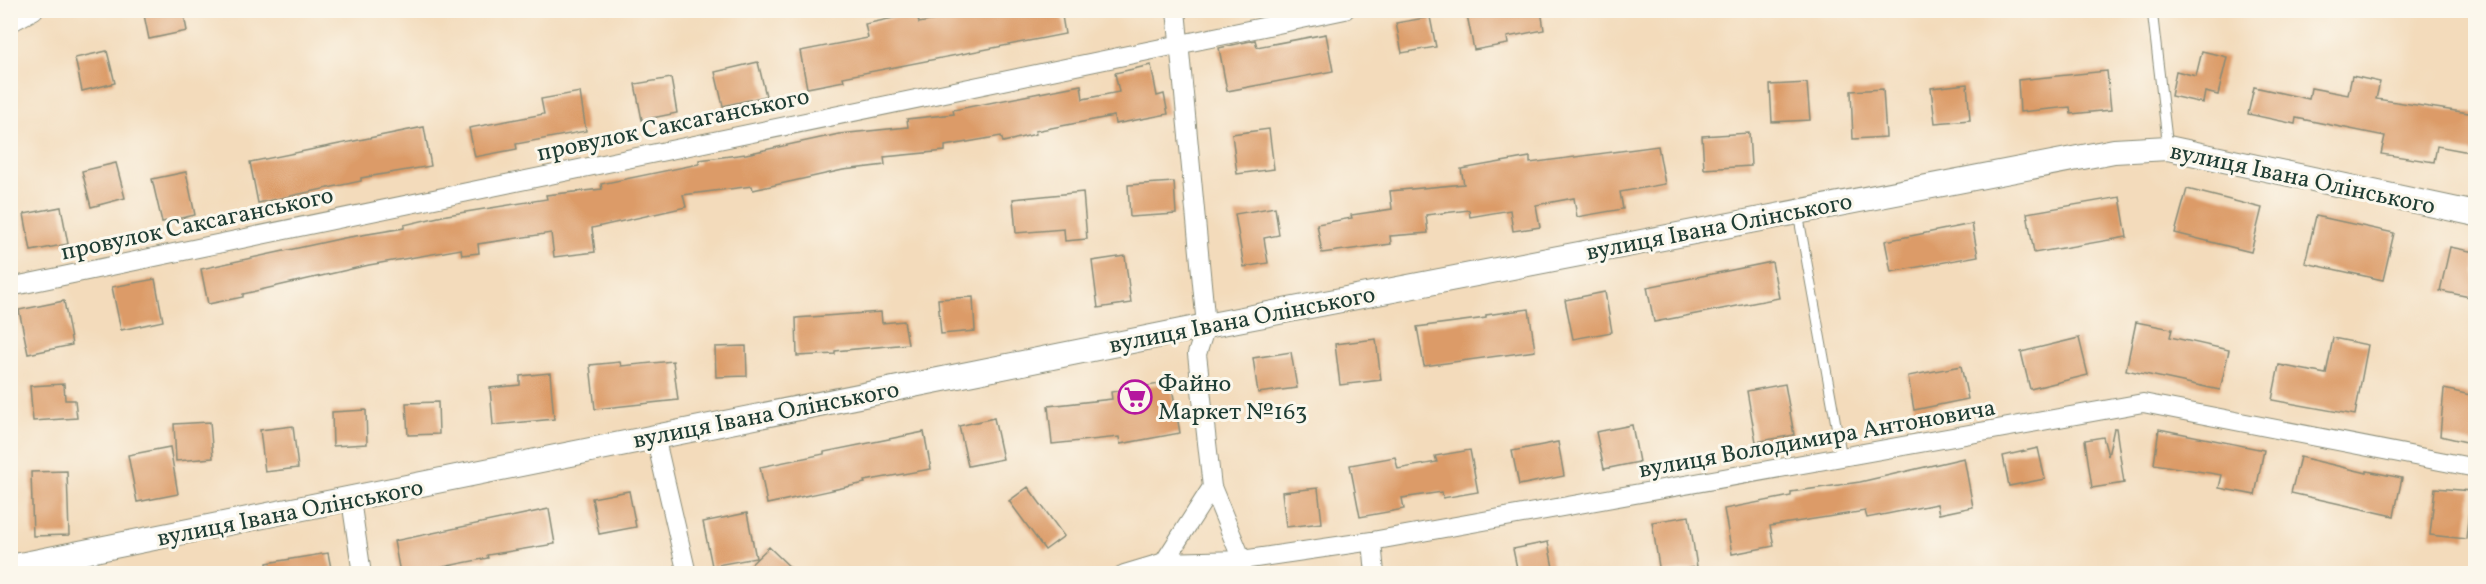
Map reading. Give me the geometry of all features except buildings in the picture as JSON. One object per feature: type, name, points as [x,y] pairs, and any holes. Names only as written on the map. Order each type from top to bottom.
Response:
[{"type":"street","points":[[10,23],[34,10]]},
{"type":"street","points":[[1176,10],[1206,326],[1197,354],[1212,487],[1242,560]]},
{"type":"street","name":"провулок Саксаганського","points":[[10,287],[1345,10]]},
{"type":"street","name":"вулиця Івана Олінського","points":[[10,567],[1206,326],[2114,151],[2168,148],[2475,214]]},
{"type":"street","name":"вулиця Володимира Антоновича","points":[[1124,573],[1164,562],[1242,560],[1372,541],[2143,403],[2475,468]]},
{"type":"street","points":[[655,436],[687,573]]},
{"type":"street","points":[[1164,562],[1212,487]]},
{"type":"street","points":[[351,500],[362,573]]},
{"type":"street","points":[[1372,541],[1375,573]]},
{"type":"lane","points":[[2152,10],[2168,148]]},
{"type":"lane","points":[[1798,211],[1842,458]]},
{"type":"place","name":"Файно Маркет №163","points":[[1135,397]]}]
